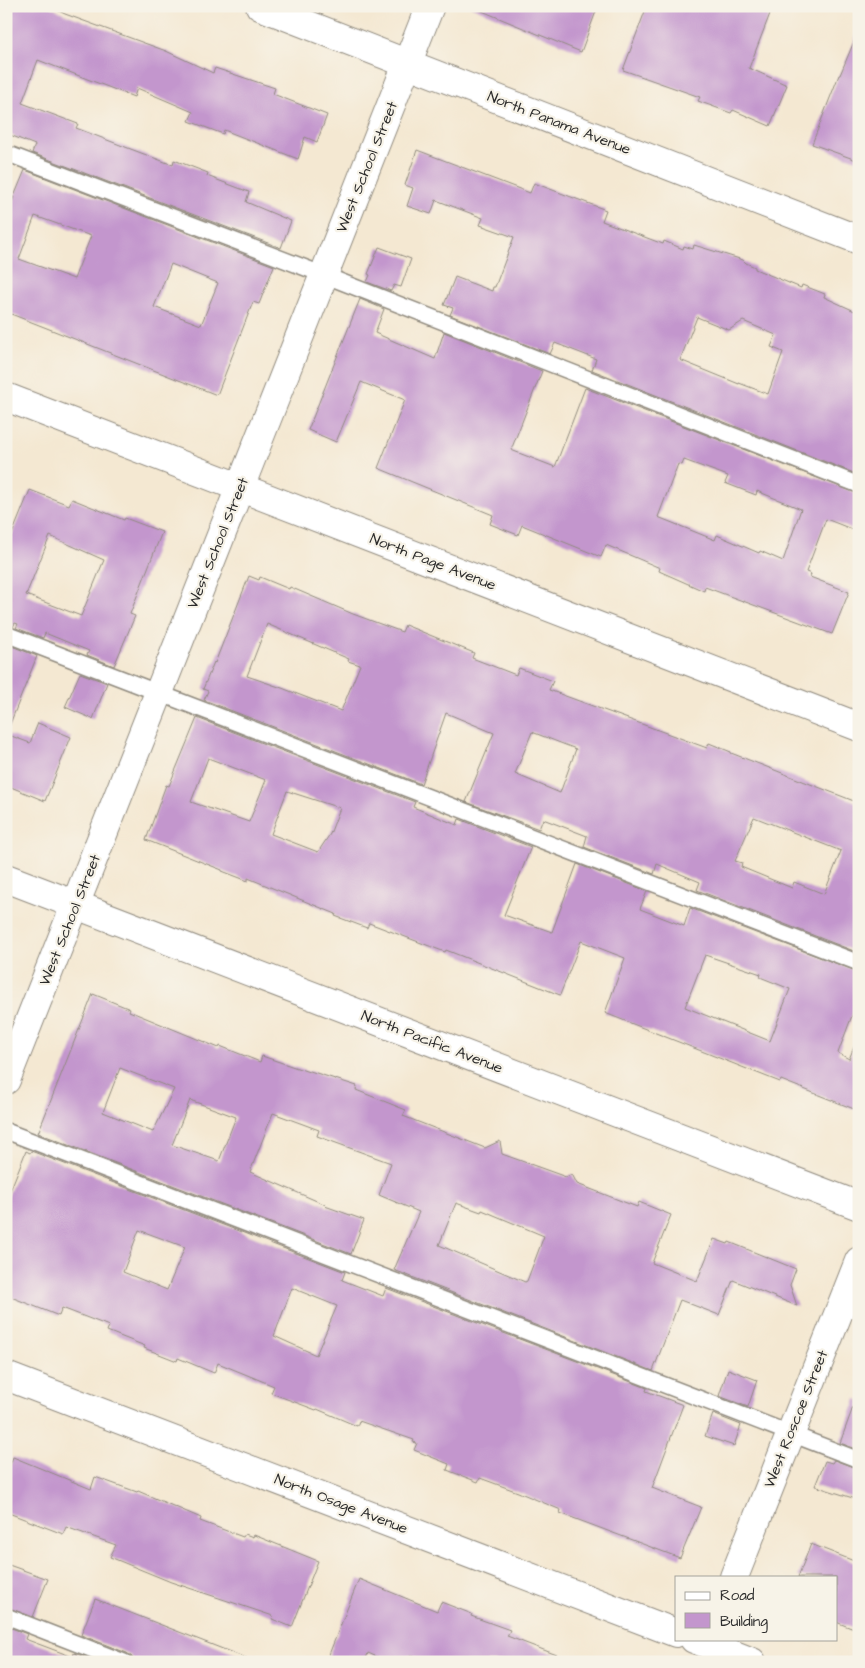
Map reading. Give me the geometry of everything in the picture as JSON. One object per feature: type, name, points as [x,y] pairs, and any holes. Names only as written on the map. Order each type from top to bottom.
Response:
[{"type":"street","name":"North Panama Avenue","points":[[260,6],[859,240]]},
{"type":"street","name":"West School Street","points":[[6,1080],[430,6]]},
{"type":"street","name":"North Page Avenue","points":[[6,397],[859,727]]},
{"type":"street","name":"North Pacific Avenue","points":[[6,878],[859,1206]]},
{"type":"street","name":"West Roscoe Street","points":[[734,1576],[859,1261]]},
{"type":"street","name":"North Osage Avenue","points":[[6,1376],[675,1633]]},
{"type":"street","points":[[703,1646],[752,1662]]},
{"type":"lane","points":[[6,153],[324,275],[859,485]]},
{"type":"lane","points":[[6,634],[859,963]]},
{"type":"lane","points":[[6,1131],[859,1460]]},
{"type":"lane","points":[[6,1616],[124,1662]]},
{"type":"building","points":[[6,6],[49,6],[65,14],[166,51],[213,73],[215,68],[275,88],[273,94],[327,115],[317,142],[305,137],[298,159],[224,130],[223,134],[189,121],[193,112],[137,88],[134,97],[38,60],[22,103],[78,124],[76,128],[173,165],[174,160],[208,173],[207,176],[249,192],[246,202],[291,221],[281,248],[32,153],[35,145],[10,135],[6,138]]},
{"type":"building","points":[[470,6],[598,6],[581,52]]},
{"type":"building","points":[[647,6],[773,6],[749,68],[787,85],[770,126],[733,110],[731,113],[698,101],[700,97],[623,70]]},
{"type":"building","points":[[859,32],[859,161],[812,144]]},
{"type":"building","points":[[417,150],[530,193],[534,183],[606,210],[602,221],[663,244],[664,241],[683,249],[684,246],[693,249],[694,245],[743,260],[755,267],[755,269],[801,288],[802,285],[825,294],[824,297],[859,313],[859,475],[592,370],[596,359],[555,343],[550,354],[450,315],[453,308],[444,305],[455,277],[492,291],[514,237],[480,225],[483,218],[436,200],[431,214],[407,206],[413,188],[405,185]],"holes":[[[697,317],[729,330],[743,321],[776,335],[771,347],[783,352],[768,394],[680,360]]]},
{"type":"building","points":[[25,170],[274,266],[259,304],[253,302],[217,395],[6,312],[6,216]],"holes":[[[35,216],[91,236],[74,279],[19,259]],[[171,264],[218,283],[201,325],[154,307]]]},
{"type":"building","points":[[379,247],[411,259],[401,287],[394,285],[391,291],[367,282],[370,275],[368,274]]},
{"type":"building","points":[[360,299],[384,309],[375,333],[435,359],[444,332],[542,371],[511,450],[555,467],[585,388],[859,494],[859,532],[826,519],[806,572],[811,574],[810,577],[849,592],[832,634],[705,587],[704,591],[659,571],[660,568],[606,545],[601,557],[522,525],[518,535],[490,524],[493,515],[378,468],[405,400],[361,382],[336,442],[308,430]],"holes":[[[684,460],[728,476],[725,483],[756,495],[757,491],[801,509],[783,561],[717,535],[715,540],[658,517],[678,464],[682,465]]]},
{"type":"building","points":[[30,490],[69,505],[72,499],[124,520],[125,518],[162,532],[130,614],[135,616],[114,666],[87,655],[89,651],[45,633],[43,638],[16,628],[18,624],[15,623],[13,627],[6,625],[6,549]],"holes":[[[50,536],[104,560],[81,616],[26,595]]]},
{"type":"building","points":[[249,576],[259,580],[260,577],[289,589],[290,587],[353,614],[402,632],[405,625],[474,653],[472,658],[516,675],[519,668],[553,681],[549,690],[707,748],[709,743],[859,803],[859,953],[697,890],[700,882],[657,864],[654,874],[584,847],[587,836],[543,819],[539,829],[466,802],[494,733],[446,713],[421,784],[204,700],[208,691],[203,689]],"holes":[[[267,624],[360,665],[341,711],[247,676]],[[532,732],[576,749],[560,793],[515,774]],[[754,817],[841,851],[824,894],[794,882],[792,888],[741,867],[742,863],[735,861]]]},
{"type":"building","points":[[9,645],[37,656],[8,729],[6,729],[6,653]]},
{"type":"building","points":[[80,673],[107,683],[93,719],[65,707]]},
{"type":"building","points":[[197,718],[415,802],[413,807],[457,825],[459,819],[531,847],[504,915],[552,932],[577,864],[647,891],[640,909],[684,926],[690,908],[859,972],[859,997],[838,1053],[849,1059],[857,1040],[859,1040],[859,1111],[605,1013],[625,958],[581,941],[560,995],[446,950],[445,952],[369,923],[367,928],[248,878],[248,881],[146,840],[166,785],[169,786]],"holes":[[[208,758],[266,780],[249,822],[191,802]],[[287,791],[340,808],[330,834],[318,852],[271,834]],[[705,955],[761,974],[760,977],[790,989],[770,1041],[685,1007]]]},
{"type":"building","points":[[38,723],[71,737],[45,801],[6,785],[6,734],[30,743]]},
{"type":"building","points":[[93,994],[219,1048],[220,1046],[260,1062],[262,1056],[357,1086],[356,1090],[406,1110],[403,1116],[485,1148],[500,1141],[502,1154],[566,1177],[572,1174],[577,1184],[637,1207],[639,1202],[671,1215],[652,1263],[697,1281],[714,1239],[728,1244],[729,1242],[796,1269],[790,1285],[797,1306],[733,1280],[719,1315],[680,1300],[653,1371],[394,1270],[419,1212],[379,1195],[391,1163],[317,1136],[319,1130],[273,1113],[250,1172],[325,1206],[364,1220],[351,1254],[38,1133]],"holes":[[[120,1068],[174,1089],[153,1132],[103,1112]],[[190,1100],[236,1117],[219,1161],[172,1145]],[[456,1203],[481,1212],[482,1210],[544,1236],[525,1282],[439,1245]]]},
{"type":"building","points":[[26,1151],[30,1153],[31,1151],[345,1272],[342,1280],[383,1296],[386,1288],[647,1388],[646,1391],[683,1405],[652,1488],[701,1507],[680,1558],[560,1513],[561,1510],[518,1492],[480,1478],[478,1482],[447,1470],[449,1464],[414,1450],[417,1443],[413,1442],[414,1440],[359,1421],[357,1426],[317,1409],[271,1393],[274,1386],[218,1363],[214,1373],[178,1358],[177,1361],[144,1348],[145,1346],[107,1331],[109,1326],[62,1308],[59,1316],[6,1295],[6,1201]],"holes":[[[139,1230],[185,1247],[167,1290],[123,1272]],[[292,1288],[337,1306],[316,1355],[274,1336]]]},
{"type":"building","points":[[728,1369],[757,1380],[748,1407],[719,1396]]},
{"type":"building","points":[[856,1399],[859,1400],[859,1450],[840,1443]]},
{"type":"building","points":[[713,1414],[741,1425],[734,1446],[705,1436]]},
{"type":"building","points":[[13,1457],[91,1489],[95,1477],[138,1491],[201,1518],[200,1521],[243,1537],[245,1534],[253,1537],[254,1535],[318,1561],[292,1627],[272,1619],[273,1616],[171,1582],[110,1557],[116,1545],[66,1527],[63,1534],[6,1512],[6,1476]]},
{"type":"building","points":[[834,1460],[859,1469],[859,1500],[815,1486],[825,1461],[832,1463]]},
{"type":"building","points":[[811,1544],[859,1563],[859,1631],[838,1623],[838,1576],[798,1576]]},
{"type":"building","points":[[6,1564],[48,1579],[33,1617],[6,1607]]},
{"type":"building","points":[[359,1579],[437,1611],[441,1602],[472,1614],[471,1616],[510,1630],[507,1636],[570,1660],[570,1662],[428,1662],[410,1655],[407,1662],[389,1662],[368,1653],[365,1662],[326,1662]]},
{"type":"building","points":[[95,1599],[251,1660],[250,1662],[133,1662],[132,1657],[127,1653],[81,1635]]},
{"type":"building","points":[[6,1626],[27,1634],[25,1639],[73,1657],[74,1653],[98,1662],[6,1662]]}]
